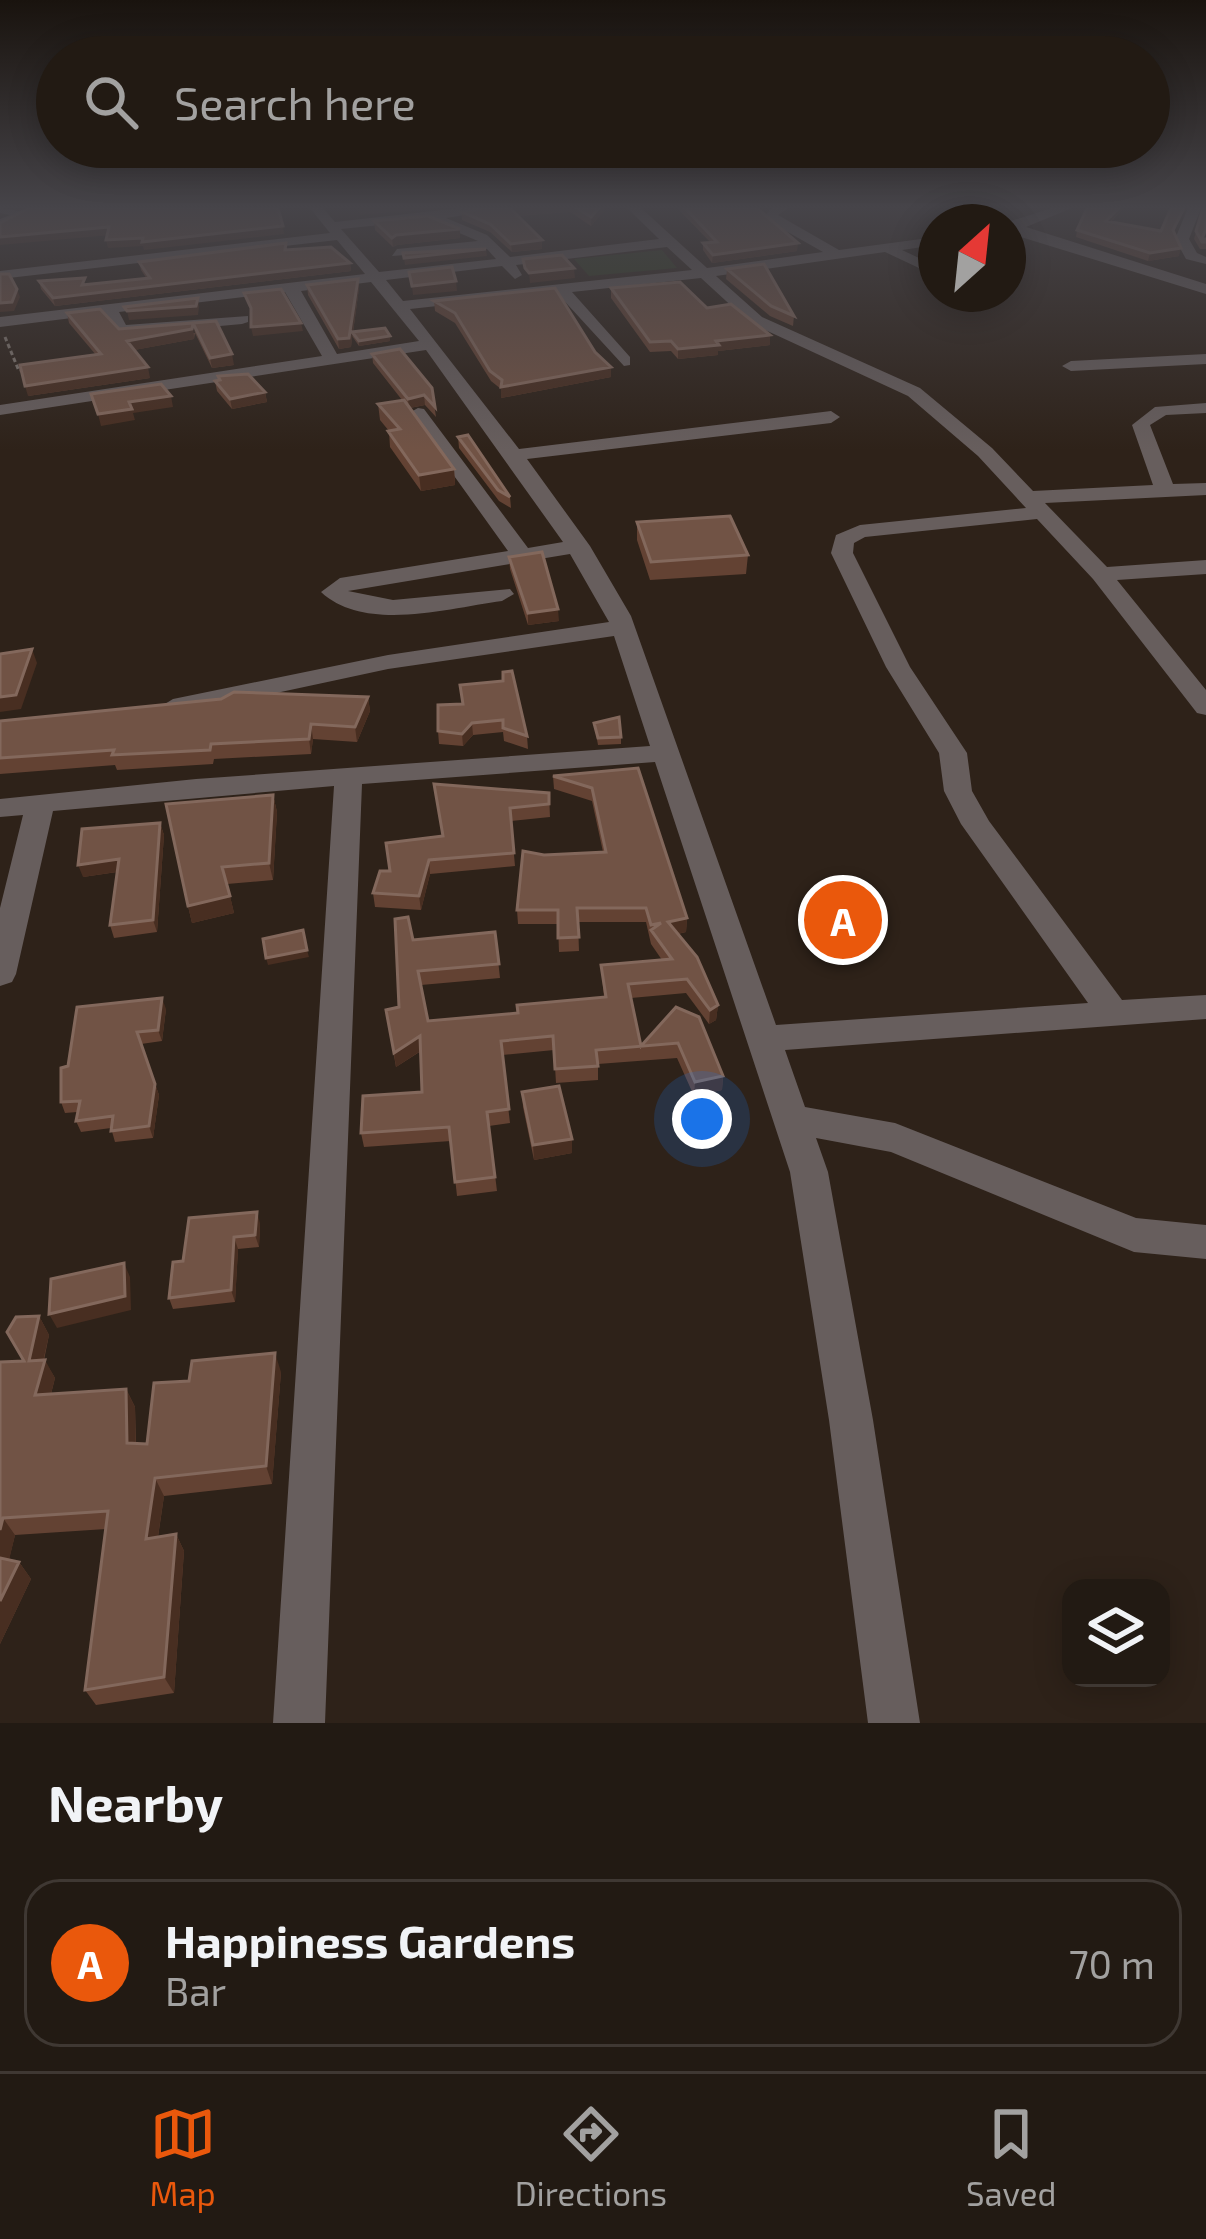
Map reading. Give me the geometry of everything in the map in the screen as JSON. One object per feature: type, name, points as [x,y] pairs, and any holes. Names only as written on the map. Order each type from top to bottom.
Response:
[{"type":"street","points":[[0,322],[274,288]]},
{"type":"street","points":[[293,288],[293,297],[333,360]]},
{"type":"street","points":[[383,288],[579,546],[623,627],[809,1172],[894,1723]]},
{"type":"street","points":[[523,288],[526,293]]},
{"type":"street","points":[[398,306],[574,288]]},
{"type":"street","points":[[719,288],[744,312],[776,332],[914,392],[1038,505],[1101,574],[1206,707]]},
{"type":"street","points":[[561,290],[624,361]]},
{"type":"street","points":[[230,294],[254,345]]},
{"type":"street","points":[[109,309],[121,330],[173,326],[333,360],[428,345]]},
{"type":"street","points":[[173,326],[186,344]]},
{"type":"street","points":[[0,410],[210,378],[254,345]]},
{"type":"street","points":[[1071,366],[1206,359]]},
{"type":"street","points":[[198,361],[210,378]]},
{"type":"street","points":[[1164,488],[1141,424],[1147,415],[1161,410],[1206,408]]},
{"type":"street","points":[[418,413],[523,556]]},
{"type":"street","points":[[514,455],[831,418]]},
{"type":"street","points":[[1113,1013],[976,824],[958,791],[953,753],[898,667],[842,553],[844,540],[860,531],[1038,505],[1164,488],[1206,489]]},
{"type":"street","points":[[502,594],[376,608],[332,592],[340,585],[579,546]]},
{"type":"street","points":[[1101,574],[1206,567]]},
{"type":"street","points":[[419,573],[425,602]]},
{"type":"street","points":[[144,710],[388,662],[623,627]]},
{"type":"street","points":[[1174,670],[1206,670]]},
{"type":"street","points":[[0,808],[664,753]]},
{"type":"street","points":[[299,1723],[348,777]]},
{"type":"street","points":[[0,974],[40,803]]},
{"type":"street","points":[[761,1039],[1206,1007]]},
{"type":"street","points":[[792,1119],[895,1138],[1134,1235],[1206,1242]]},
{"type":"path","points":[[0,322],[19,371],[32,369]]},
{"type":"building","points":[[0,288],[17,288],[12,302],[0,303]]},
{"type":"building","points":[[45,288],[134,288],[53,298]]},
{"type":"building","points":[[309,288],[357,288],[349,338],[338,339]]},
{"type":"building","points":[[555,288],[595,352],[611,367],[501,387],[502,380],[490,371],[455,313],[434,301]]},
{"type":"building","points":[[611,288],[687,288],[707,308],[731,304],[770,335],[678,349],[671,341],[650,342]]},
{"type":"building","points":[[750,288],[778,288],[794,316],[771,306]]},
{"type":"building","points":[[281,289],[301,323],[251,327],[251,308],[244,293]]},
{"type":"building","points":[[198,298],[196,306],[127,311],[124,307]]},
{"type":"building","points":[[100,309],[119,329],[193,323],[192,329],[127,341],[148,367],[25,386],[20,365],[101,354],[67,313]]},
{"type":"building","points":[[216,321],[232,354],[210,358],[193,323]]},
{"type":"building","points":[[385,328],[390,336],[359,341],[352,332]]},
{"type":"building","points":[[400,349],[432,388],[435,407],[424,395],[408,399],[372,354]]},
{"type":"building","points":[[248,374],[265,392],[230,399],[215,381],[220,380],[218,376]]},
{"type":"building","points":[[161,384],[171,396],[129,402],[132,409],[98,414],[91,394]]},
{"type":"building","points":[[404,400],[454,469],[419,475],[388,431],[400,429],[378,404]]},
{"type":"building","points":[[468,435],[510,497],[498,490],[458,437]]},
{"type":"building","points":[[730,516],[748,555],[651,562],[637,522]]},
{"type":"building","points":[[542,552],[558,609],[528,613],[509,557]]},
{"type":"building","points":[[32,649],[16,695],[0,697],[0,654]]},
{"type":"building","points":[[512,671],[527,736],[503,728],[503,720],[472,723],[462,734],[438,731],[438,705],[463,704],[460,685],[503,681],[503,672]]},
{"type":"building","points":[[234,692],[368,697],[355,727],[311,724],[309,739],[211,744],[210,750],[112,755],[114,750],[0,758],[0,721],[221,699]]},
{"type":"building","points":[[619,717],[621,737],[598,738],[594,723]]},
{"type":"building","points":[[638,768],[687,918],[668,922],[697,957],[718,1005],[710,1010],[687,979],[628,984],[641,1046],[676,1007],[699,1017],[723,1076],[695,1082],[678,1043],[596,1050],[598,1066],[555,1069],[553,1036],[501,1041],[509,1109],[487,1112],[495,1177],[455,1182],[449,1127],[361,1133],[363,1096],[422,1092],[420,1036],[394,1053],[386,1010],[399,1007],[395,919],[408,917],[413,940],[495,932],[499,964],[418,971],[428,1021],[518,1013],[517,1005],[606,997],[601,965],[672,959],[651,930],[661,923],[651,925],[646,908],[577,908],[579,937],[558,938],[558,910],[517,910],[523,851],[544,855],[606,852],[592,788],[553,776]]},
{"type":"building","points":[[434,784],[549,793],[549,804],[510,808],[514,853],[429,860],[419,896],[373,893],[380,871],[390,871],[386,843],[443,836]]},
{"type":"building","points":[[273,795],[269,863],[222,867],[230,896],[188,906],[166,804]]},
{"type":"building","points":[[160,823],[153,920],[110,925],[119,859],[78,865],[82,829]]},
{"type":"building","points":[[303,930],[307,950],[266,958],[263,939]]},
{"type":"building","points":[[162,998],[158,1030],[137,1032],[155,1084],[149,1126],[111,1131],[113,1116],[76,1121],[80,1101],[61,1102],[61,1068],[68,1066],[77,1007]]},
{"type":"building","points":[[559,1086],[572,1139],[533,1145],[522,1092]]},
{"type":"building","points":[[257,1212],[255,1235],[234,1237],[231,1290],[169,1298],[173,1262],[183,1261],[189,1218]]},
{"type":"building","points":[[124,1263],[125,1296],[49,1314],[51,1279]]},
{"type":"building","points":[[39,1316],[29,1361],[45,1360],[35,1395],[126,1389],[127,1443],[147,1444],[154,1383],[189,1381],[192,1361],[275,1353],[266,1466],[155,1478],[146,1539],[176,1534],[164,1677],[85,1690],[108,1511],[3,1518],[0,1530],[0,1362],[24,1361],[7,1332],[16,1317]]},
{"type":"building","points":[[0,1558],[19,1562],[0,1601]]},
{"type":"place","name":"Happiness Gardens","points":[[843,920]]}]
